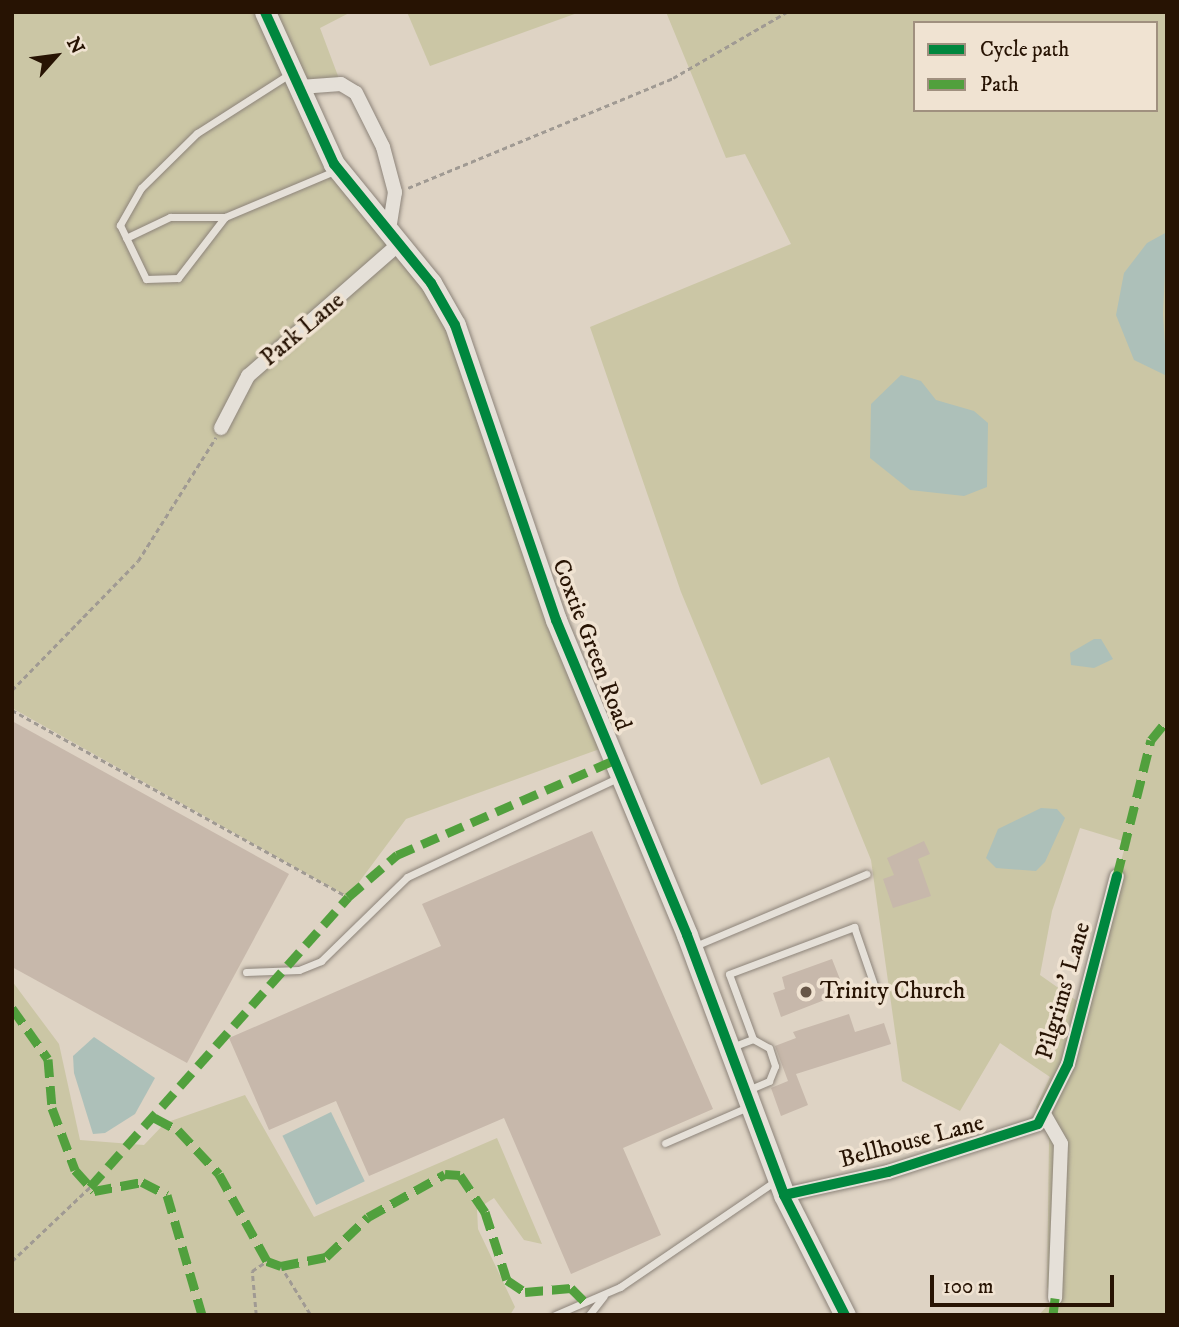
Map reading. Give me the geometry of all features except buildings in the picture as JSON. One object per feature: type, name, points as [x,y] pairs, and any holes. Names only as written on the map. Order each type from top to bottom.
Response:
[{"type":"street","name":"Coxtie Green Road","points":[[265,12],[338,169],[395,235],[455,324],[556,620],[691,947],[781,1187],[845,1315]]},
{"type":"street","points":[[296,80],[341,84],[356,93],[383,147],[395,192],[395,235]]},
{"type":"street","name":"Park Lane","points":[[221,428],[248,376],[395,235]]},
{"type":"street","name":"Pilgrims' Lane","points":[[1044,1114],[1068,1064],[1117,876]]},
{"type":"street","points":[[1044,1114],[1061,1144],[1055,1298]]},
{"type":"street","name":"Bellhouse Lane","points":[[781,1187],[992,1143],[1038,1124],[1044,1114]]},
{"type":"lane","points":[[225,217],[186,272],[162,283],[146,279],[126,238],[120,218],[141,188],[197,132],[296,80]]},
{"type":"lane","points":[[126,238],[170,218],[225,217],[338,169]]},
{"type":"lane","points":[[246,972],[299,970],[321,961],[407,877],[621,776]]},
{"type":"lane","points":[[691,947],[866,874]]},
{"type":"lane","points":[[665,1143],[748,1099],[769,1081],[775,1066],[769,1048],[753,1039],[729,974],[854,927],[875,988]]},
{"type":"lane","points":[[729,1049],[753,1039]]},
{"type":"lane","points":[[555,1315],[606,1294],[781,1187]]},
{"type":"lane","points":[[589,1315],[606,1294]]},
{"type":"path","points":[[395,192],[673,78],[787,12]]},
{"type":"path","points":[[12,690],[138,561],[221,428]]},
{"type":"path","points":[[12,710],[348,897]]},
{"type":"path","points":[[12,1261],[90,1186]]},
{"type":"path","points":[[256,1315],[252,1271],[267,1261]]},
{"type":"path","points":[[281,1266],[311,1315]]},
{"type":"shaded area","points":[[12,12],[351,12],[320,28],[341,84],[308,95],[344,168],[431,283],[608,746],[406,819],[348,897],[12,708]]},
{"type":"shaded area","points":[[407,12],[580,12],[430,66]]},
{"type":"shaded area","points":[[666,12],[1167,12],[1167,1315],[1039,1315],[1054,1298],[1047,1287],[1049,1140],[1036,1107],[1050,1077],[1000,1043],[960,1111],[902,1081],[871,860],[829,757],[761,785],[681,592],[590,327],[791,244],[745,154],[726,158]],"holes":[[[1080,828],[1126,842],[1084,1006],[1040,975],[1052,911]]]},
{"type":"shaded area","points":[[1167,232],[1163,314],[1167,376],[1134,360],[1116,315],[1124,273],[1147,243]]},
{"type":"shaded area","points":[[901,375],[921,381],[936,400],[974,411],[988,423],[987,487],[964,496],[910,490],[870,458],[871,404]]},
{"type":"shaded area","points":[[1094,639],[1101,639],[1113,659],[1094,668],[1071,665],[1070,653]]},
{"type":"shaded area","points":[[1041,808],[1057,809],[1065,818],[1045,862],[1036,871],[996,868],[986,858],[998,829]]},
{"type":"shaded area","points":[[12,981],[59,1044],[80,1140],[144,1145],[165,1123],[245,1095],[314,1217],[497,1138],[542,1244],[524,1240],[494,1198],[477,1209],[478,1229],[515,1307],[510,1315],[12,1315]]},
{"type":"shaded area","points":[[94,1037],[155,1078],[135,1114],[105,1133],[93,1134],[74,1073],[73,1056]]},
{"type":"shaded area","points":[[331,1112],[365,1181],[316,1205],[282,1136]]},
{"type":"marked path","points":[[1117,876],[1151,740],[1167,720]]},
{"type":"marked path","points":[[90,1187],[348,897],[397,855],[614,760]]},
{"type":"marked path","points":[[12,1008],[48,1059],[52,1108],[75,1170],[94,1191],[142,1182],[167,1195],[202,1315]]},
{"type":"marked path","points":[[155,1118],[178,1130],[219,1174],[267,1261],[281,1266],[326,1257],[368,1217],[445,1174],[460,1175],[485,1212],[507,1280],[525,1292],[571,1288],[585,1302]]},
{"type":"marked path","points":[[1053,1315],[1055,1298]]},
{"type":"cycle path","points":[[265,12],[334,164],[431,283],[455,325],[556,620],[687,935],[784,1195],[845,1315]]},
{"type":"cycle path","points":[[784,1195],[888,1172],[1038,1124],[1068,1064],[1117,876]]},
{"type":"place","name":"Trinity Church","points":[[806,992]]}]
